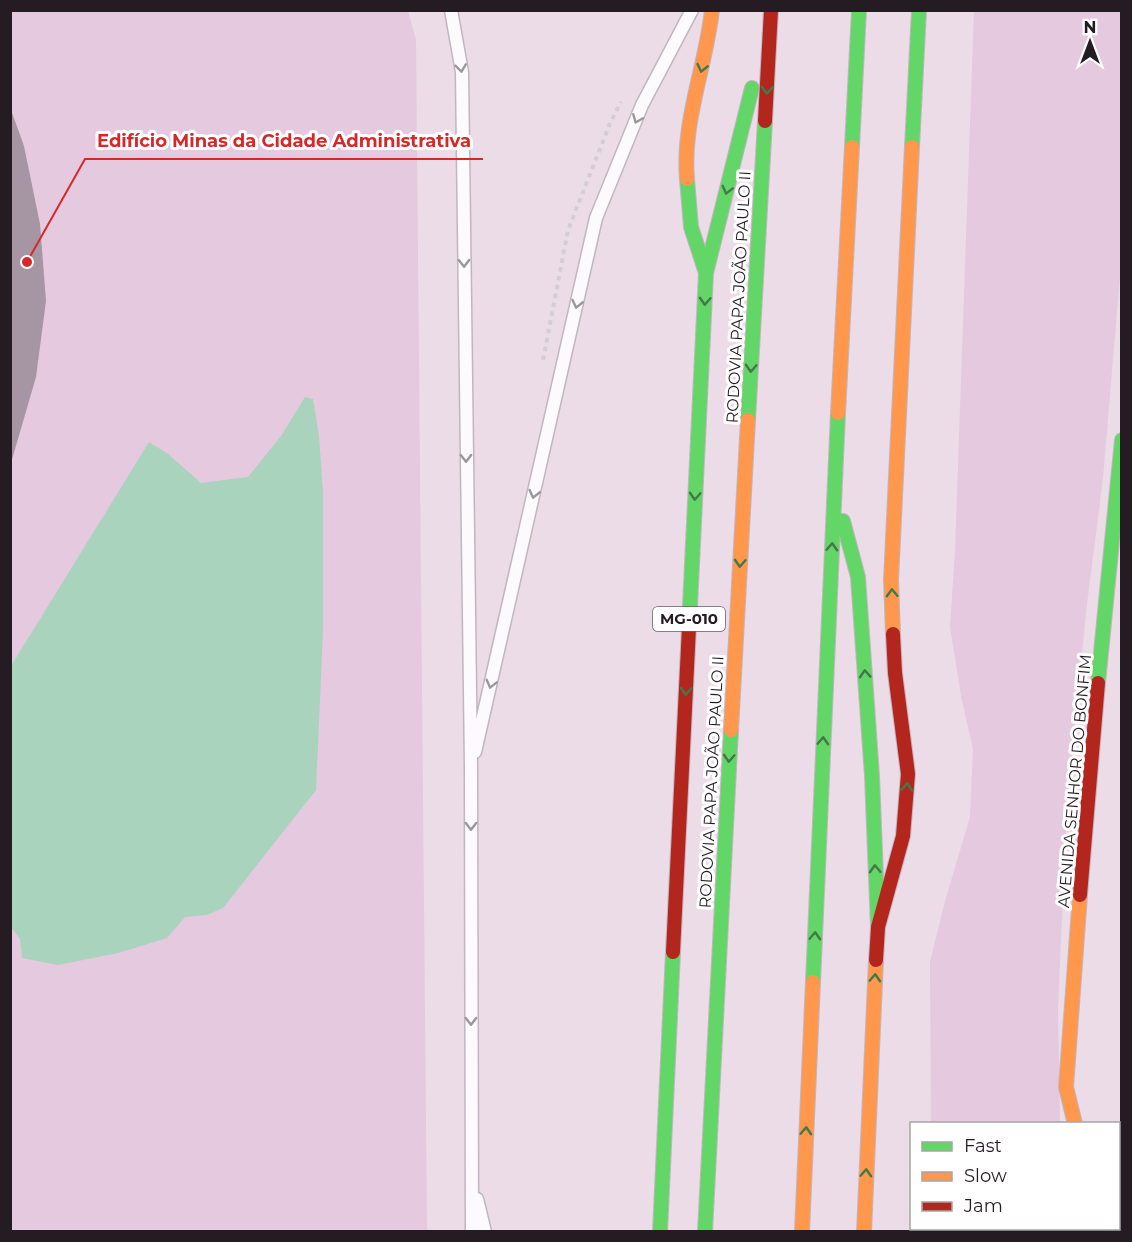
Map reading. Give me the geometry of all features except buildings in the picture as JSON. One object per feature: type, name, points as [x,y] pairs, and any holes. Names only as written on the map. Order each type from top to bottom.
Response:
[{"type":"main road","name":"MG-010","points":[[660,1232],[706,273],[691,227],[686,169],[691,114],[709,36],[712,10]]},
{"type":"main road","points":[[706,273],[771,10]]},
{"type":"main road","name":"RODOVIA PAPA JOÃO PAULO II","points":[[705,1232],[771,10]]},
{"type":"main road","points":[[801,1232],[858,10]]},
{"type":"main road","points":[[878,927],[903,836],[908,774],[895,673],[891,580],[919,10]]},
{"type":"main road","name":"AVENIDA SENHOR DO BONFIM","points":[[1075,1122],[1066,1087],[1087,799],[1122,440]]},
{"type":"main road","points":[[834,488],[858,577],[872,776],[878,927],[864,1232]]},
{"type":"lane","points":[[451,10],[462,72],[471,767],[472,1232]]},
{"type":"lane","points":[[471,767],[596,218],[642,105],[692,10]]},
{"type":"lane","points":[[472,1180],[485,1232]]},
{"type":"shaded area","points":[[10,11],[408,11],[416,40],[427,1231],[11,1231]]},
{"type":"shaded area","points":[[974,11],[1121,11],[1121,264],[1103,478],[1086,612],[1067,807],[1058,1007],[1060,1122],[931,1122],[930,962],[970,817],[973,749],[961,696],[950,627],[955,551]]},
{"type":"shaded area","points":[[305,397],[313,399],[319,436],[323,493],[323,631],[316,790],[223,908],[207,915],[185,917],[167,938],[118,953],[58,965],[22,958],[20,939],[10,926],[11,666],[149,442],[168,454],[201,483],[248,477],[281,436]]},
{"type":"shaded area","points":[[1067,1230],[1067,1231],[932,1231]]},
{"type":"traffic: fast","points":[[852,147],[859,10]]},
{"type":"traffic: fast","points":[[912,147],[919,10]]},
{"type":"traffic: fast","points":[[706,273],[752,88]]},
{"type":"traffic: fast","points":[[748,420],[765,121]]},
{"type":"traffic: fast","points":[[687,179],[691,227],[706,273],[689,627]]},
{"type":"traffic: fast","points":[[813,982],[838,413]]},
{"type":"traffic: fast","points":[[1098,683],[1122,440]]},
{"type":"traffic: fast","points":[[843,521],[858,577],[872,776],[878,927]]},
{"type":"traffic: fast","points":[[705,1232],[731,730]]},
{"type":"traffic: fast","points":[[660,1232],[673,952]]},
{"type":"traffic: slow","points":[[687,179],[686,158],[691,115],[712,10]]},
{"type":"traffic: slow","points":[[838,413],[852,147]]},
{"type":"traffic: slow","points":[[893,634],[891,580],[912,147]]},
{"type":"traffic: slow","points":[[731,730],[748,420]]},
{"type":"traffic: slow","points":[[1075,1122],[1066,1087],[1080,895]]},
{"type":"traffic: slow","points":[[864,1232],[876,960]]},
{"type":"traffic: slow","points":[[802,1232],[813,982]]},
{"type":"traffic: jam","points":[[765,121],[771,10]]},
{"type":"traffic: jam","points":[[673,952],[689,627]]},
{"type":"traffic: jam","points":[[876,960],[878,927],[903,836],[908,774],[895,673],[893,634]]},
{"type":"traffic: jam","points":[[1080,895],[1098,683]]},
{"type":"place","name":"Edifício Minas da Cidade Administrativa","points":[[27,262]]}]
